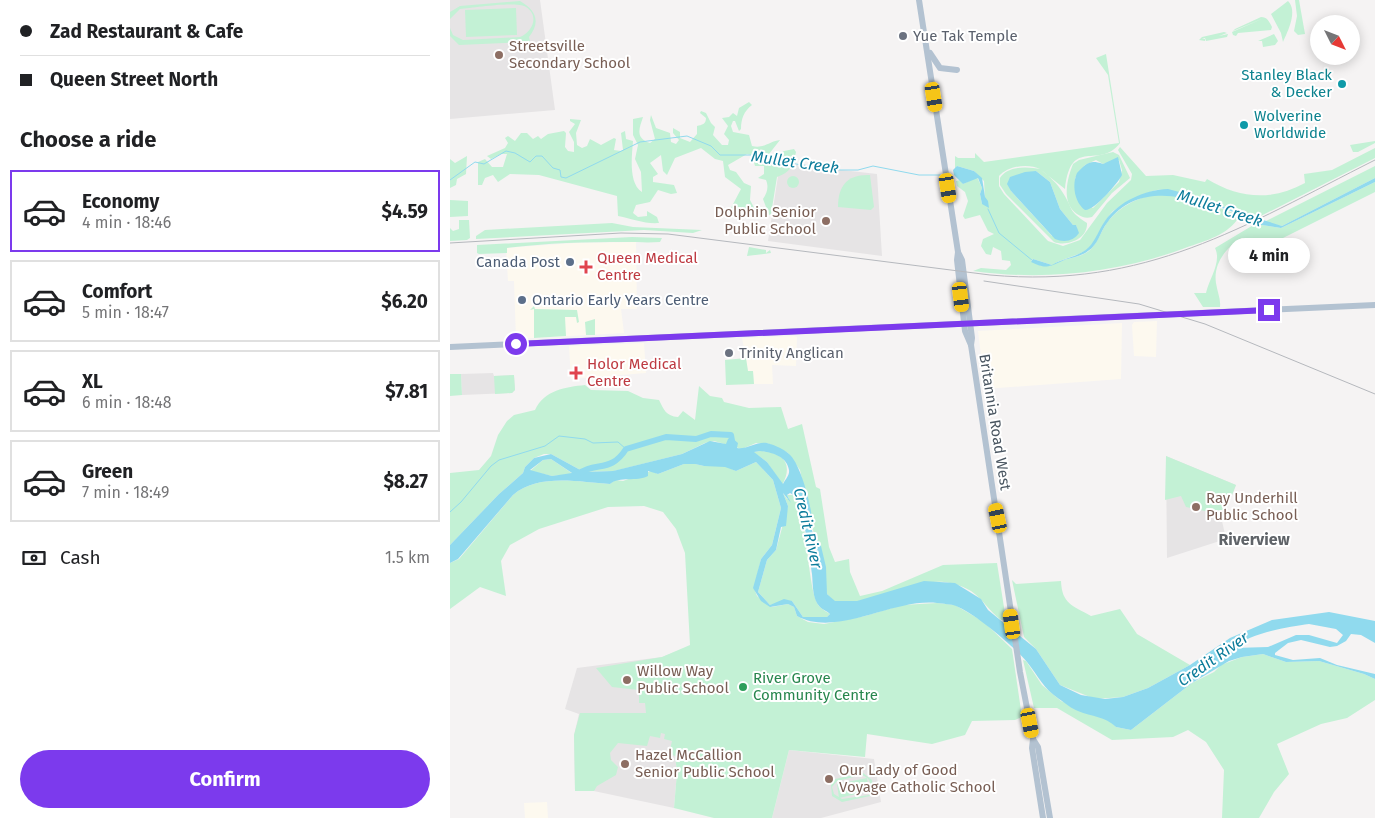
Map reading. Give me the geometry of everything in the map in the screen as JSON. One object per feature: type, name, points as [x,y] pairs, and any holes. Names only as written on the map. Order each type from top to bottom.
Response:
[{"type":"main road","name":"Britannia Road West","points":[[920,0],[958,252],[957,260],[967,324],[967,339],[971,345],[1020,672],[1033,739],[1032,748],[1043,818]]},
{"type":"main road","points":[[927,48],[936,65],[942,69],[957,70]]},
{"type":"main road","points":[[450,347],[1375,305]]},
{"type":"main road","name":"Britannia Road West","points":[[1033,739],[1038,748],[1050,818]]},
{"type":"shaded area","name":"Streetsville Secondary School","points":[[450,0],[540,0],[555,110],[450,119]]},
{"type":"shaded area","name":"Dolphin Senior Public School","points":[[780,163],[877,174],[882,256],[768,241]]},
{"type":"shaded area","points":[[636,242],[637,309],[621,309],[624,333],[516,339],[514,281],[508,281],[506,248],[574,243]]},
{"type":"shaded area","points":[[1157,321],[1156,357],[1134,356],[1132,325],[1134,322]]},
{"type":"shaded area","points":[[1122,323],[1121,379],[985,389],[978,331]]},
{"type":"shaded area","points":[[797,337],[796,366],[772,365],[773,384],[754,384],[753,372],[748,371],[742,338]]},
{"type":"shaded area","points":[[644,343],[646,373],[571,379],[569,346]]},
{"type":"shaded area","points":[[493,373],[494,376],[514,375],[515,390],[512,393],[462,395],[461,374]]},
{"type":"shaded area","name":"Ray Underhill Public School","points":[[1166,456],[1236,485],[1222,521],[1226,539],[1167,558]]},
{"type":"shaded area","points":[[683,649],[675,756],[677,772],[674,808],[589,790],[575,791],[574,735],[579,714],[565,709],[577,668],[662,657]]},
{"type":"shaded area","name":"Our Lady of Good Voyage Catholic School","points":[[789,750],[874,759],[881,802],[821,818],[772,818]]},
{"type":"shaded area","points":[[547,802],[548,818],[525,818],[524,803]]},
{"type":"green space","points":[[1295,0],[1299,0],[1305,34],[1298,35],[1294,31],[1297,16]]},
{"type":"green space","points":[[520,1],[530,8],[536,21],[533,32],[529,37],[530,42],[459,45],[450,36],[450,28],[453,35],[463,40],[520,37],[524,35],[533,24],[533,15],[526,7],[521,5],[460,9],[450,19],[450,12],[460,6]]},
{"type":"green space","points":[[1288,1],[1291,5],[1292,15],[1283,42],[1281,33],[1271,14]]},
{"type":"green space","points":[[516,8],[517,35],[466,37],[465,10]]},
{"type":"green space","points":[[1261,17],[1265,18],[1269,21],[1272,27],[1271,30],[1233,35],[1232,32],[1264,18],[1233,31],[1235,29]]},
{"type":"green space","points":[[1227,33],[1219,36],[1228,34],[1227,37],[1206,41],[1205,38],[1202,39],[1205,39],[1205,41],[1199,40],[1202,37]]},
{"type":"green space","points":[[1274,34],[1278,41],[1275,45],[1263,47],[1262,41],[1258,41]]},
{"type":"green space","points":[[1106,54],[1120,143],[1112,151],[1080,158],[1073,163],[1068,173],[1065,189],[1046,174],[1056,183],[1072,210],[1087,223],[1084,233],[1076,240],[1059,243],[1054,242],[1006,194],[1000,185],[1000,178],[1013,169],[1040,169],[1030,166],[1018,167],[1008,170],[999,176],[999,186],[1004,194],[1048,241],[1063,246],[1080,240],[1107,203],[1131,180],[1132,174],[1118,150],[1120,147],[1146,176],[1173,175],[1205,182],[1207,179],[1232,191],[1256,195],[1268,195],[1293,189],[1305,183],[1304,174],[1332,170],[1375,148],[1375,158],[1255,219],[1177,192],[1157,190],[1146,193],[1112,212],[1090,247],[1053,264],[1087,252],[1095,244],[1109,220],[1115,214],[1128,204],[1143,197],[1159,194],[1180,195],[1211,204],[1240,216],[1235,223],[1216,237],[1160,257],[1107,269],[1054,275],[1000,274],[973,271],[981,268],[1006,270],[1011,265],[1010,261],[1002,260],[1001,251],[993,247],[991,255],[986,254],[981,246],[983,239],[994,234],[988,231],[980,215],[965,219],[963,216],[968,201],[965,192],[957,186],[956,181],[960,180],[963,184],[977,177],[982,188],[980,194],[982,204],[985,200],[984,181],[974,171],[957,166],[955,169],[955,156],[958,158],[975,158],[975,153],[984,162],[1119,143],[1108,75],[1096,58]],"holes":[[[1036,171],[1050,182],[1060,209],[1073,225],[1076,225],[1077,229],[1052,236],[1011,191]],[[1033,259],[1051,265],[1042,266],[1031,261]]]},
{"type":"green space","points":[[749,102],[752,105],[744,116],[741,129],[739,131],[735,121],[733,121],[731,126],[733,132],[749,135],[752,146],[756,147],[780,140],[769,154],[770,158],[773,159],[784,151],[794,149],[796,152],[791,168],[777,177],[771,214],[769,215],[763,199],[767,190],[767,183],[766,180],[758,178],[764,174],[764,166],[755,166],[752,155],[747,154],[728,165],[730,170],[736,172],[744,183],[751,186],[750,200],[758,215],[754,218],[743,216],[738,220],[731,208],[741,189],[725,177],[723,161],[715,159],[701,148],[675,158],[667,175],[663,171],[661,155],[650,163],[658,174],[653,177],[653,182],[674,185],[677,193],[671,194],[658,190],[650,202],[636,205],[633,213],[638,217],[647,216],[647,211],[657,217],[659,223],[643,222],[618,216],[617,196],[539,175],[510,174],[498,182],[493,175],[485,178],[482,185],[478,185],[478,162],[485,159],[492,167],[503,167],[507,154],[501,154],[491,159],[487,156],[505,148],[508,143],[505,138],[508,136],[515,141],[521,133],[527,133],[533,139],[538,136],[541,139],[548,134],[564,131],[566,133],[565,147],[568,151],[574,152],[574,142],[569,132],[575,124],[570,119],[581,120],[576,133],[577,145],[582,148],[587,146],[590,139],[601,145],[614,138],[616,139],[614,150],[621,151],[623,150],[621,133],[625,131],[626,139],[633,141],[633,176],[638,188],[642,192],[641,172],[635,159],[638,145],[633,135],[633,119],[643,117],[639,132],[645,141],[650,143],[655,139],[650,120],[651,115],[656,128],[670,133],[671,142],[676,144],[679,140],[673,133],[673,128],[680,132],[680,138],[690,142],[697,134],[697,126],[705,122],[706,118],[700,113],[701,111],[706,113],[715,127],[713,135],[722,145],[728,145],[729,140],[724,134],[728,126],[722,118],[729,117],[733,113],[737,116],[739,108]]},
{"type":"green space","points":[[1375,141],[1375,143],[1358,152],[1353,152],[1350,145]]},
{"type":"green space","points":[[1113,152],[1119,155],[1130,178],[1112,193],[1090,218],[1077,214],[1069,204],[1067,197],[1067,184],[1071,170],[1073,164],[1079,160]],"holes":[[[1096,160],[1103,164],[1119,160],[1122,170],[1119,182],[1093,208],[1077,199],[1075,178],[1085,165]]]},
{"type":"green space","points":[[467,156],[466,174],[457,179],[456,185],[450,188],[450,159],[455,163]]},
{"type":"green space","points":[[1375,166],[1375,178],[1282,226],[1264,222]]},
{"type":"green space","points":[[870,175],[874,207],[871,210],[838,207],[840,193],[845,183],[855,177]]},
{"type":"green space","points":[[793,176],[799,182],[793,188],[787,182]]},
{"type":"green space","points":[[1375,182],[1375,192],[1261,249],[1242,238],[1236,242],[1226,251],[1217,269],[1216,283],[1220,307],[1203,307],[1194,293],[1206,293],[1216,265],[1217,253],[1215,248],[1255,224],[1281,228]]},
{"type":"green space","points":[[450,200],[468,201],[468,216],[450,217]]},
{"type":"green space","points":[[459,220],[469,220],[470,238],[467,240],[450,241],[450,228],[453,231],[459,229]]},
{"type":"green space","points":[[612,223],[633,227],[702,230],[693,233],[644,230],[476,239],[476,236],[485,230]]},
{"type":"green space","points":[[632,237],[662,238],[660,242],[551,244],[507,248],[507,253],[477,253],[477,245]]},
{"type":"green space","points":[[749,247],[766,250],[766,253],[770,250],[771,253],[747,256]]},
{"type":"green space","points":[[534,306],[535,309],[577,310],[579,322],[577,323],[576,317],[565,317],[566,336],[534,338],[534,309],[530,310]]},
{"type":"green space","points":[[595,319],[595,335],[586,335],[585,322]]},
{"type":"green space","points":[[746,358],[748,371],[753,371],[754,384],[726,385],[725,360]]},
{"type":"green space","points":[[450,374],[461,374],[462,395],[450,396]]},
{"type":"green space","points":[[514,375],[515,390],[512,393],[495,394],[494,376]]},
{"type":"green space","points":[[585,385],[591,390],[628,391],[643,398],[659,400],[668,414],[678,417],[683,411],[695,420],[699,386],[710,396],[722,398],[724,402],[749,408],[781,407],[788,429],[802,424],[816,487],[820,489],[829,547],[835,562],[849,559],[850,572],[860,596],[882,591],[943,565],[997,563],[1006,620],[1001,620],[971,591],[943,582],[915,585],[859,601],[835,602],[827,594],[800,470],[788,453],[767,443],[756,443],[742,449],[714,441],[705,443],[682,454],[614,471],[584,472],[551,454],[544,454],[534,458],[525,467],[523,473],[499,494],[450,545],[450,473],[479,470],[491,456],[498,435],[507,421],[514,415],[535,410],[544,398],[556,391]]},
{"type":"green space","points":[[760,451],[775,454],[784,460],[787,471],[782,485],[767,462],[753,452]]},
{"type":"green space","points":[[1166,456],[1236,485],[1224,515],[1186,507],[1181,496],[1165,500]]},
{"type":"green space","points":[[551,459],[573,474],[552,476],[530,471],[543,460]]},
{"type":"green space","points":[[756,462],[773,480],[781,508],[772,545],[761,559],[754,588],[757,596],[772,607],[788,604],[794,607],[797,616],[808,622],[824,624],[865,616],[902,605],[937,603],[955,605],[984,622],[1012,649],[1022,717],[1015,720],[972,721],[965,735],[932,744],[867,734],[865,757],[789,750],[772,818],[714,818],[674,808],[677,772],[675,756],[669,754],[672,741],[664,739],[665,734],[661,733],[660,738],[650,736],[647,746],[618,743],[610,753],[611,760],[618,767],[616,775],[597,786],[594,791],[575,791],[574,735],[580,713],[646,713],[645,703],[639,703],[639,690],[612,687],[596,668],[662,657],[690,645],[685,553],[676,529],[663,512],[644,506],[608,507],[539,529],[510,545],[501,561],[506,596],[480,587],[450,609],[450,563],[459,559],[513,495],[523,488],[534,484],[559,480],[610,484],[615,480],[623,481],[651,471],[658,474],[684,464],[725,466],[736,471]]},
{"type":"green space","points":[[783,493],[787,499],[789,499],[787,495],[794,495],[799,506],[816,600],[820,607],[830,614],[827,617],[803,617],[792,601],[770,605],[758,592],[767,560],[776,550],[788,506]]},
{"type":"green space","points":[[1012,580],[1016,584],[1061,581],[1063,595],[1069,603],[1091,616],[1120,609],[1137,634],[1190,665],[1148,688],[1123,697],[1095,699],[1060,685],[1036,649],[1024,637]]},
{"type":"green space","points":[[1263,654],[1286,662],[1319,661],[1364,674],[1375,679],[1375,700],[1347,718],[1321,724],[1277,744],[1289,774],[1274,792],[1259,818],[1222,818],[1224,770],[1206,742],[1188,730],[1173,737],[1112,740],[1057,708],[1034,708],[1023,660],[1026,661],[1042,685],[1061,701],[1110,721],[1116,727],[1131,730],[1192,683],[1214,672],[1221,665],[1242,657]]},
{"type":"green space","points":[[863,773],[872,780],[873,789],[870,796],[842,802],[832,796],[831,785],[835,779]],"holes":[[[862,775],[870,783],[869,795],[842,799],[834,794],[832,787],[837,781]]]},
{"type":"green space","points":[[867,778],[869,791],[839,798],[837,784]]},
{"type":"water","points":[[1118,157],[1122,175],[1120,179],[1100,201],[1085,210],[1076,198],[1075,177],[1077,173],[1089,163],[1103,164]]},
{"type":"water","points":[[957,166],[974,171],[982,178],[989,208],[982,204],[980,194],[982,188],[978,178],[963,184],[954,175],[953,170]]},
{"type":"water","points":[[1036,171],[1050,182],[1060,209],[1073,225],[1076,225],[1079,233],[1072,239],[1062,241],[1055,239],[1011,191],[1007,184],[1010,177]]},
{"type":"water","points":[[1375,178],[1375,182],[1281,228],[1255,224],[1263,220],[1282,226]]},
{"type":"water","points":[[1168,189],[1202,198],[1255,219],[1250,221],[1226,209],[1187,199],[1162,196],[1149,197],[1126,205],[1116,212],[1107,223],[1097,242],[1091,248],[1085,253],[1064,260],[1085,250],[1091,244],[1105,221],[1125,202],[1150,192]]},
{"type":"water","points":[[1033,259],[1052,265],[1062,261],[1056,264],[1049,266],[1042,266],[1031,262]]},
{"type":"water","name":"Credit River","points":[[732,438],[738,443],[737,448],[763,443],[770,444],[786,452],[795,462],[810,504],[812,531],[821,546],[826,567],[827,594],[835,601],[857,601],[924,581],[955,583],[981,599],[988,610],[1036,649],[1060,685],[1081,695],[1105,699],[1123,697],[1148,688],[1190,665],[1230,638],[1272,620],[1329,612],[1375,621],[1375,643],[1361,635],[1351,634],[1346,641],[1337,646],[1330,647],[1301,640],[1288,643],[1275,655],[1293,660],[1320,658],[1337,665],[1375,674],[1375,679],[1319,661],[1286,662],[1263,654],[1242,657],[1229,661],[1192,683],[1131,730],[1116,727],[1112,723],[1098,717],[1073,709],[1049,691],[1027,662],[1004,639],[973,615],[956,606],[920,603],[830,623],[813,622],[797,616],[794,607],[788,604],[770,607],[761,601],[753,588],[761,559],[772,545],[781,508],[773,480],[756,462],[736,471],[725,467],[684,464],[658,474],[648,471],[648,476],[644,478],[618,480],[610,484],[559,480],[534,484],[523,488],[513,495],[458,559],[450,563],[450,545],[499,494],[523,473],[525,467],[534,458],[551,454],[584,472],[613,471],[682,454],[710,441],[726,444],[728,439]],"holes":[[[754,452],[769,452],[785,461],[789,472],[783,484],[767,462]],[[551,459],[572,473],[552,476],[530,470],[543,460]],[[783,493],[791,503],[787,495],[790,493],[795,497],[799,506],[808,543],[814,596],[817,604],[830,614],[827,617],[803,617],[792,601],[784,599],[770,605],[758,592],[767,560],[776,550],[781,527],[786,526],[788,506]],[[1309,624],[1336,629],[1343,635],[1337,643],[1309,635],[1296,635],[1268,647],[1234,648],[1249,638],[1280,629]]]},
{"type":"waterway","name":"Mullet Creek","points":[[450,180],[475,162],[484,164],[506,151],[515,153],[530,162],[536,156],[542,156],[553,168],[560,170],[561,177],[566,178],[640,142],[687,136],[711,146],[720,155],[753,155],[781,162],[840,170],[858,170],[873,166],[919,175],[940,175]]},
{"type":"waterway","name":"Mullet Creek","points":[[988,209],[999,233],[1033,261]]},
{"type":"waterway","name":"Credit River","points":[[575,476],[583,471],[614,462],[626,449],[666,437],[696,439],[711,434],[731,435],[733,446]]},
{"type":"waterway","points":[[450,512],[461,502],[491,466],[499,460],[545,446],[559,436],[585,439],[593,443],[618,442],[626,449]]},
{"type":"railway","points":[[450,243],[621,233],[668,234],[990,275],[1046,277],[1097,272],[1145,262],[1191,248],[1236,230],[1375,160]]},
{"type":"railway","points":[[984,281],[1139,304],[1205,324],[1375,394]]},
{"type":"place","name":"Yue Tak Temple","points":[[903,36]]},
{"type":"place","name":"Streetsville Secondary School","points":[[499,55]]},
{"type":"place","name":"Stanley Black & Decker","points":[[1342,84]]},
{"type":"place","name":"Wolverine Worldwide","points":[[1244,125]]},
{"type":"place","name":"Dolphin Senior Public School","points":[[826,221]]},
{"type":"place","name":"Canada Post","points":[[570,262]]},
{"type":"place","name":"Queen Medical Centre","points":[[586,267]]},
{"type":"place","name":"Ontario Early Years Centre","points":[[522,300]]},
{"type":"place","name":"Trinity Anglican","points":[[729,353]]},
{"type":"place","name":"Holor Medical Centre","points":[[576,373]]},
{"type":"place","name":"Ray Underhill Public School","points":[[1196,507]]},
{"type":"place","name":"Willow Way Public School","points":[[627,680]]},
{"type":"place","name":"River Grove Community Centre","points":[[743,687]]},
{"type":"place","name":"Hazel McCallion Senior Public School","points":[[625,764]]},
{"type":"place","name":"Our Lady of Good Voyage Catholic School","points":[[829,779]]},
{"type":"district","name":"Riverview","points":[[1254,539]]},
{"type":"route","points":[[516,344],[1269,310]]}]
